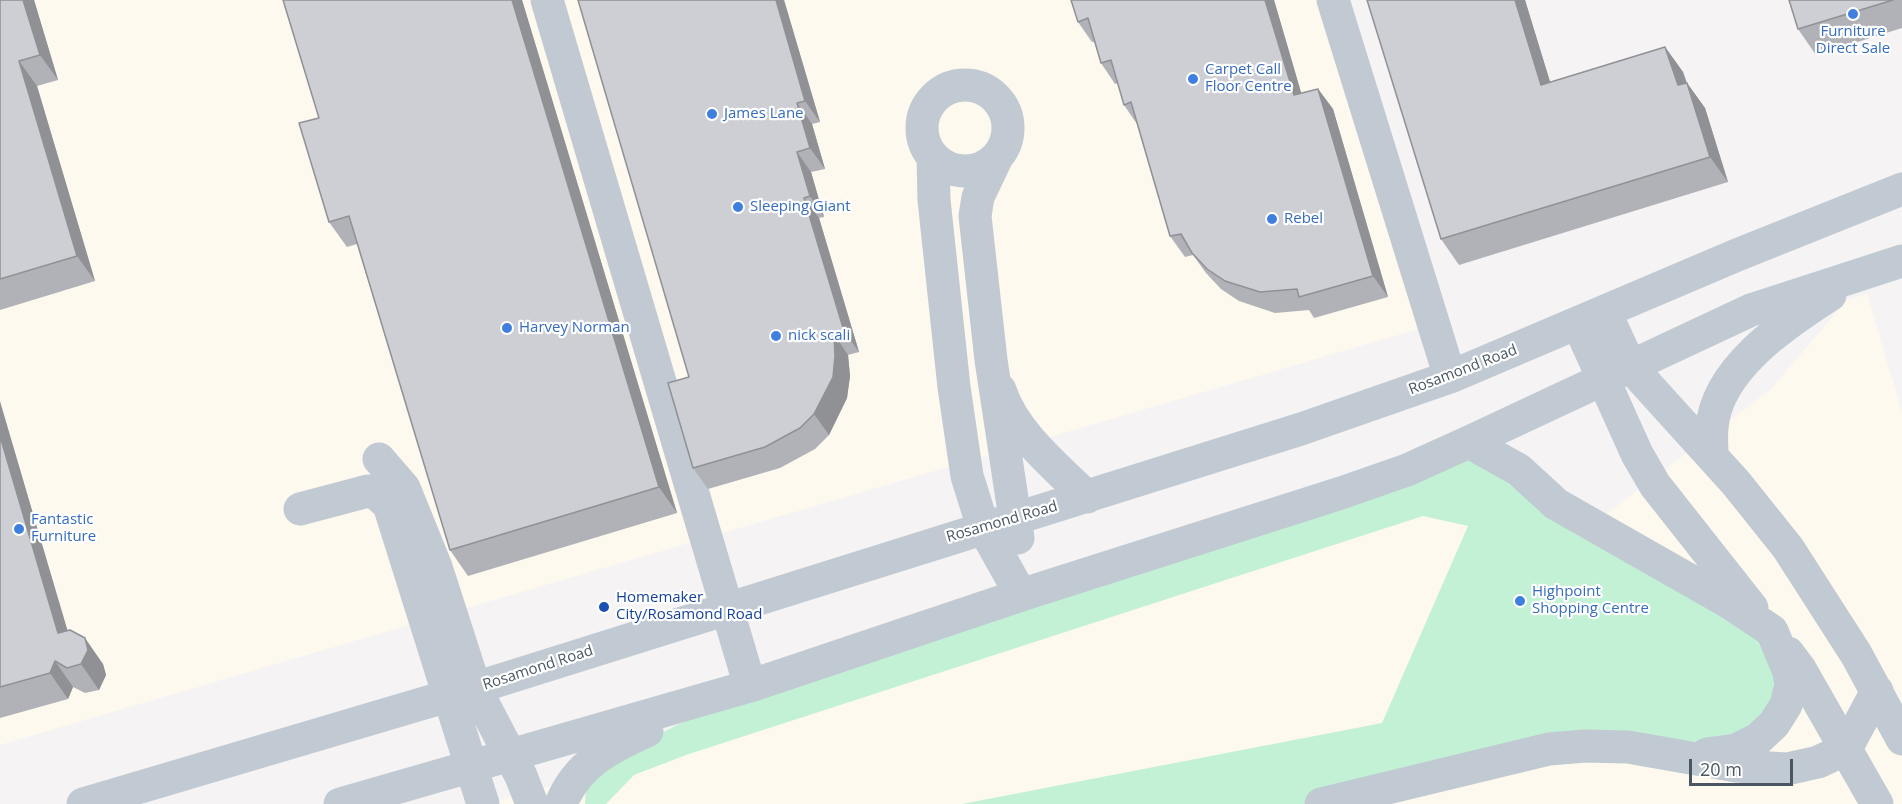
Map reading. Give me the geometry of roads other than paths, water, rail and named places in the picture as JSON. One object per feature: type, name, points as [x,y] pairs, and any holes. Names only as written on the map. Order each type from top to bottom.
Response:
[{"type":"street","points":[[547,0],[725,608],[750,686]]},
{"type":"street","points":[[1333,0],[1450,376]]},
{"type":"street","points":[[997,158],[977,170],[965,171],[942,165],[933,158],[922,139],[921,124],[924,110],[933,97],[945,88],[959,84],[974,85],[987,90],[998,100],[1005,112],[1007,139],[978,197],[975,216],[1007,479],[1016,517],[1022,595]]},
{"type":"street","points":[[933,158],[934,200],[954,387],[967,476],[983,526],[1022,595]]},
{"type":"street","name":"Rosamond Road","points":[[83,804],[461,692],[983,526],[1087,497],[1301,429],[1450,376],[1902,189]]},
{"type":"street","points":[[352,800],[750,686],[1022,595],[1341,493],[1407,470],[1751,310],[1902,261]]},
{"type":"street","points":[[1712,456],[1712,426],[1718,405],[1726,387],[1744,362],[1800,314],[1864,274]]},
{"type":"street","points":[[1591,318],[1616,373],[1637,454],[1655,485],[1800,669],[1877,804]]},
{"type":"street","points":[[991,360],[1004,402],[1018,423],[1053,465],[1087,497]]},
{"type":"street","points":[[1616,373],[1712,456],[1761,513],[1788,548],[1877,691],[1902,739]]},
{"type":"street","points":[[1469,442],[1519,470],[1556,504],[1730,603],[1772,631],[1785,657],[1791,685],[1786,705],[1774,724],[1758,739],[1736,750],[1713,754],[1673,753]]},
{"type":"street","points":[[379,459],[404,488],[426,539],[461,692],[471,765],[483,804]]},
{"type":"street","points":[[300,509],[363,491],[373,492],[386,501],[392,510],[461,692],[508,754],[525,784],[532,804]]},
{"type":"street","points":[[561,804],[577,774],[602,752],[750,686]]},
{"type":"street","points":[[1321,804],[1549,749],[1585,746],[1628,747],[1673,753],[1736,766],[1787,769],[1818,762],[1846,749],[1877,691]]},
{"type":"street","points":[[352,800],[394,797],[412,804]]},
{"type":"place","name":"Furniture Direct Sale","points":[[1853,14]]},
{"type":"place","name":"Carpet Call Floor Centre","points":[[1193,79]]},
{"type":"place","name":"James Lane","points":[[712,114]]},
{"type":"place","name":"Sleeping Giant","points":[[738,207]]},
{"type":"place","name":"Rebel","points":[[1272,219]]},
{"type":"place","name":"Harvey Norman","points":[[507,328]]},
{"type":"place","name":"nick scali","points":[[776,336]]},
{"type":"place","name":"Fantastic Furniture","points":[[19,529]]},
{"type":"place","name":"Highpoint Shopping Centre","points":[[1520,601]]},
{"type":"place","name":"Homemaker City/Rosamond Road","points":[[604,607]]}]
